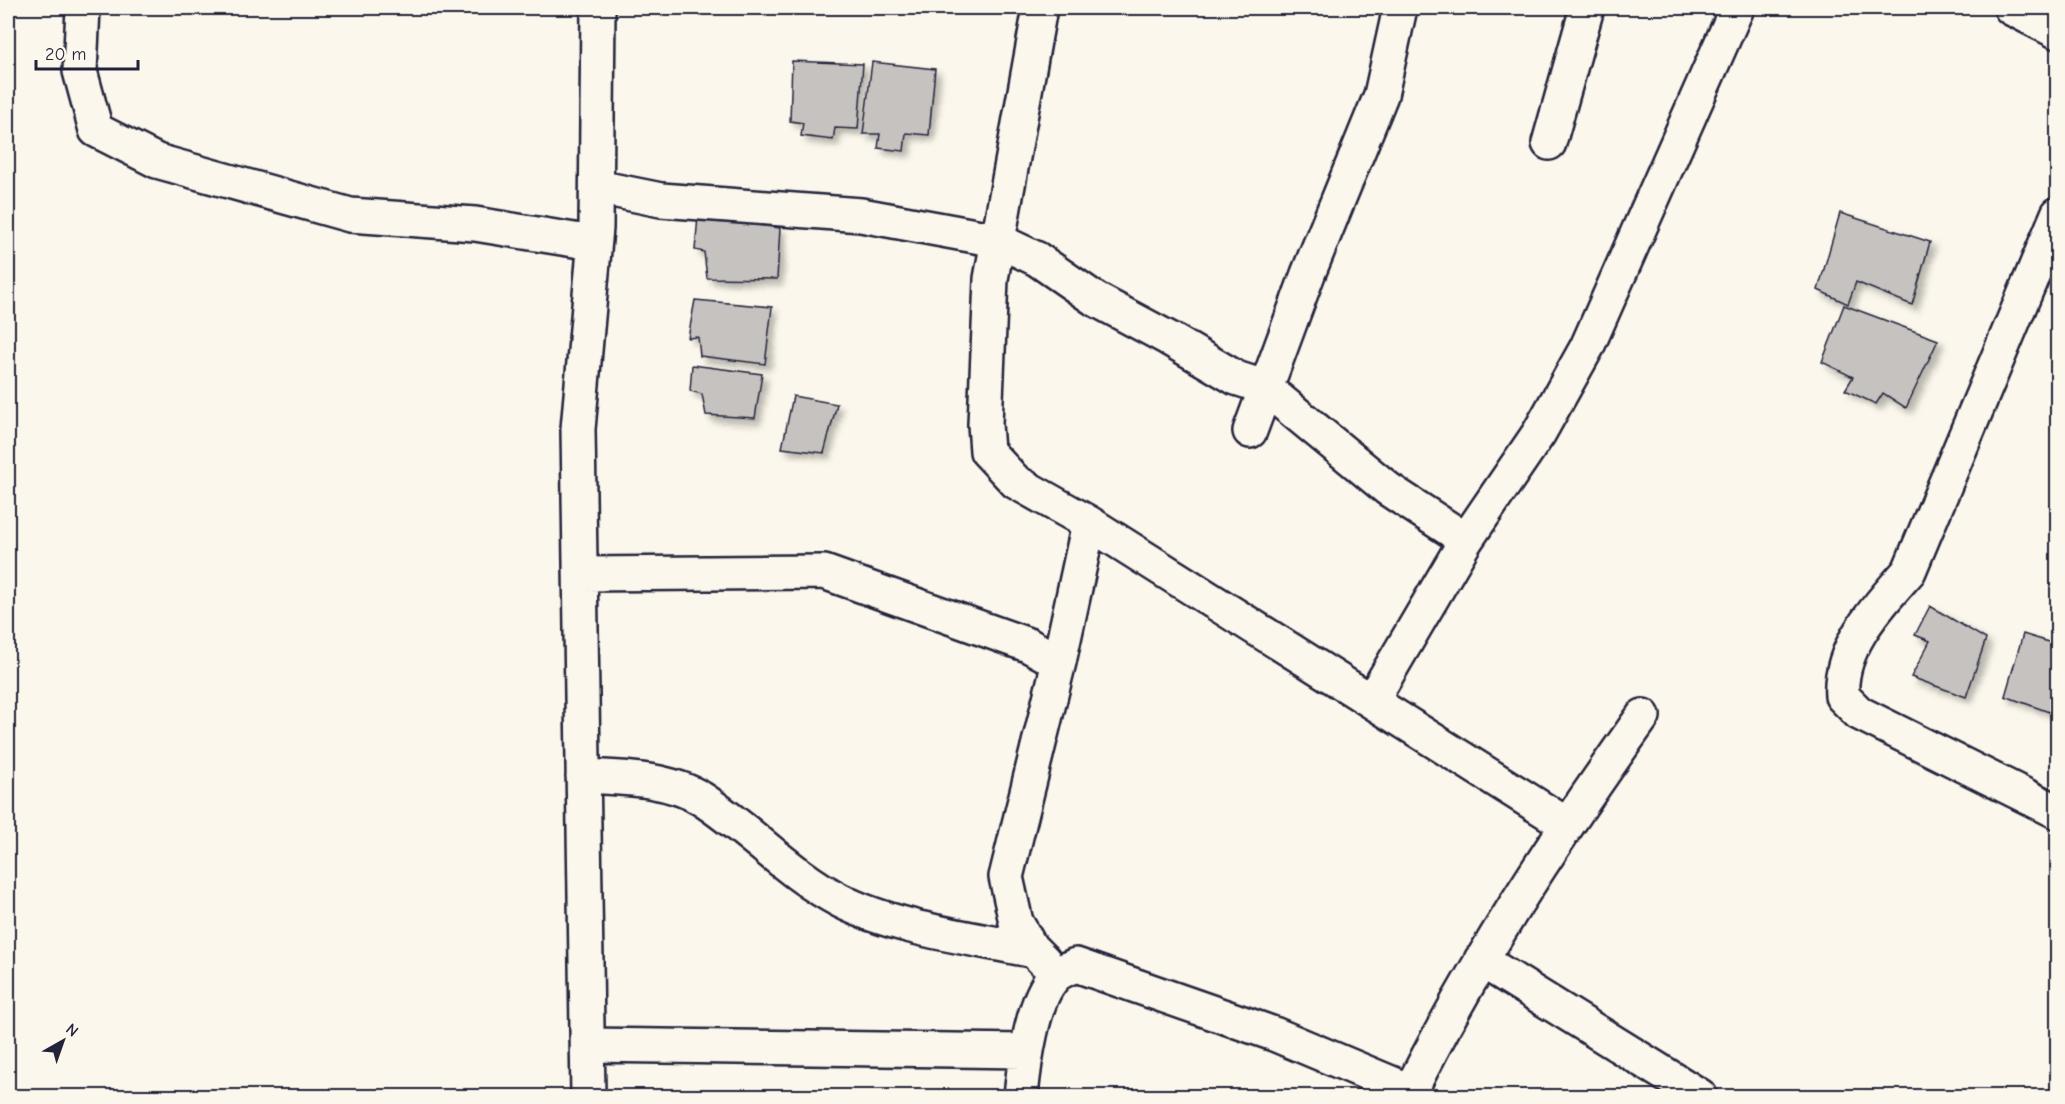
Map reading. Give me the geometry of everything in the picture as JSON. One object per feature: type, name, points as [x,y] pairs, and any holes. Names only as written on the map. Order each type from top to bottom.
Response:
[{"type":"street","points":[[83,8],[80,71],[96,130],[157,160],[350,214],[475,224],[593,243]]},
{"type":"street","points":[[588,1096],[582,776],[582,574],[578,429],[597,187],[598,8]]},
{"type":"street","points":[[1040,8],[997,240],[991,290],[985,424],[987,451],[1016,482],[1089,523],[1566,824]]},
{"type":"street","points":[[1250,431],[1264,387],[1381,95],[1400,8]]},
{"type":"street","points":[[1550,143],[1587,8]]},
{"type":"street","points":[[1372,700],[1466,540],[1539,433],[1587,347],[1737,8]]},
{"type":"street","points":[[2011,8],[2058,32]]},
{"type":"street","points":[[597,187],[661,200],[861,215],[997,240],[1037,259],[1095,299],[1236,378],[1264,387],[1388,489],[1466,540]]},
{"type":"street","points":[[2058,214],[1909,571],[1869,615],[1840,675],[1842,696],[1859,713],[2058,812]]},
{"type":"street","points":[[1057,974],[1034,951],[1016,922],[1006,877],[1059,662],[1089,523]]},
{"type":"street","points":[[582,574],[825,572],[1028,645],[1059,662]]},
{"type":"street","points":[[1021,1096],[1026,1052],[1046,987],[1057,974],[1076,965],[1274,1034],[1409,1094],[1481,960],[1566,824],[1643,717]]},
{"type":"street","points":[[582,776],[646,779],[700,798],[761,847],[838,900],[871,916],[1034,951]]},
{"type":"street","points":[[1481,960],[1700,1096]]},
{"type":"street","points":[[588,1045],[1026,1052]]},
{"type":"building","points":[[792,61],[863,64],[858,129],[835,128],[833,140],[801,136],[803,123],[790,121]]},
{"type":"building","points":[[872,62],[935,69],[929,135],[906,133],[904,151],[878,148],[880,134],[863,134]]},
{"type":"building","points":[[1840,213],[1930,242],[1912,305],[1856,282],[1848,304],[1818,290]]},
{"type":"building","points":[[698,217],[780,228],[777,279],[707,278],[704,252],[695,250]]},
{"type":"building","points":[[695,300],[772,307],[765,364],[700,356],[698,337],[688,338]]},
{"type":"building","points":[[1844,305],[1938,340],[1906,408],[1883,393],[1876,404],[1845,390],[1853,377],[1822,362]]},
{"type":"building","points":[[692,365],[762,374],[755,418],[706,415],[702,394],[690,391]]},
{"type":"building","points":[[793,396],[837,404],[824,453],[782,448]]},
{"type":"building","points":[[1930,606],[1986,639],[1966,697],[1911,677],[1930,641],[1915,635]]},
{"type":"building","points":[[2023,634],[2058,645],[2058,682],[2049,712],[2005,696]]}]
